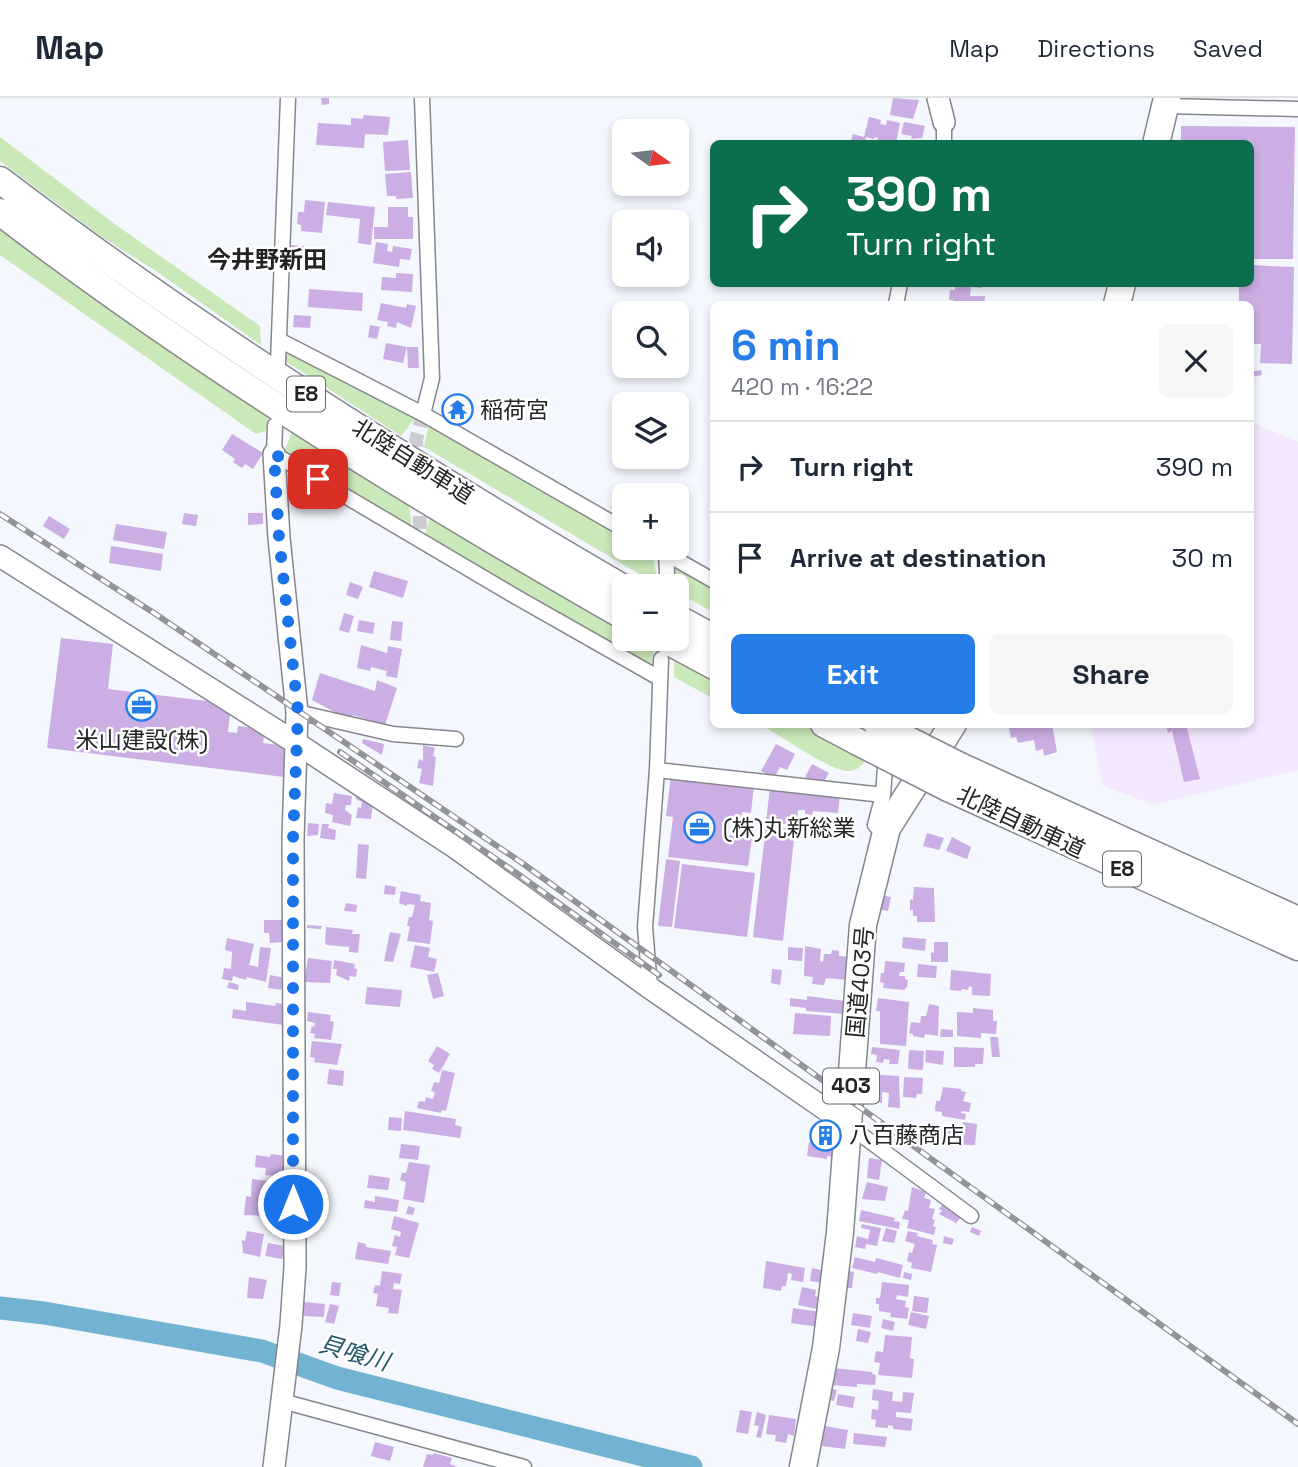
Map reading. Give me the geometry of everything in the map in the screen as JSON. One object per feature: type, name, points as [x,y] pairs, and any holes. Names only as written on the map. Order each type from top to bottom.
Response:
[{"type":"highway","points":[[1157,140],[1166,102]]},
{"type":"highway","name":"北陸自動車道","points":[[0,180],[144,284],[297,389],[612,581]]},
{"type":"highway","name":"北陸自動車道","points":[[0,212],[127,303],[283,409],[443,511],[612,609]]},
{"type":"highway","points":[[689,624],[710,636]]},
{"type":"highway","points":[[669,651],[710,665]]},
{"type":"highway","name":"北陸自動車道","points":[[843,728],[867,733],[1298,947]]},
{"type":"highway","name":"国道403号","points":[[803,1467],[827,1335],[841,1232],[863,925],[887,828],[950,728]]},
{"type":"highway","name":"北陸自動車道","points":[[954,777],[1298,920]]},
{"type":"street","points":[[278,363],[281,341],[288,98]]},
{"type":"street","points":[[422,98],[432,378],[423,414]]},
{"type":"street","points":[[938,98],[944,122],[944,140]]},
{"type":"street","points":[[1166,102],[1298,109]]},
{"type":"street","points":[[281,341],[423,414],[612,523]]},
{"type":"street","points":[[274,1467],[295,1267],[293,1100],[298,712],[279,538],[275,425]]},
{"type":"street","points":[[274,454],[420,535],[659,677]]},
{"type":"street","points":[[0,556],[296,743],[456,848],[650,988],[848,1125],[971,1216]]},
{"type":"street","points":[[663,560],[667,574]]},
{"type":"street","points":[[676,560],[710,580]]},
{"type":"street","points":[[650,988],[645,927],[663,651]]},
{"type":"street","points":[[298,712],[393,734],[456,739]]},
{"type":"street","points":[[885,835],[875,825],[883,794],[889,728]]},
{"type":"street","points":[[657,770],[883,794]]},
{"type":"street","points":[[282,1397],[524,1467]]},
{"type":"shaded area","points":[[1254,423],[1298,442],[1298,770],[1153,805],[1102,785],[1092,728],[1254,728]]},
{"type":"green space","points":[[0,137],[116,225],[260,326],[261,345],[156,271],[102,237],[0,161]]},
{"type":"green space","points":[[0,225],[268,416],[266,431],[256,434],[0,255]]},
{"type":"green space","points":[[291,349],[415,418],[401,436],[284,360]]},
{"type":"green space","points":[[429,423],[612,531],[612,558],[424,447]]},
{"type":"green space","points":[[293,429],[409,506],[412,528],[284,452]]},
{"type":"green space","points":[[430,517],[612,619],[612,645],[520,594],[425,535]]},
{"type":"green space","points":[[616,560],[654,560],[656,574],[639,574]]},
{"type":"green space","points":[[680,567],[710,586],[710,611],[689,599],[689,574],[673,574],[673,571]]},
{"type":"green space","points":[[624,651],[655,651],[651,666]]},
{"type":"green space","points":[[674,652],[710,671],[710,697],[674,677]]},
{"type":"green space","points":[[766,728],[809,728],[866,760],[854,770],[848,771],[818,759]]},
{"type":"building","points":[[321,98],[329,98],[329,104],[322,105]]},
{"type":"building","points":[[893,98],[919,100],[913,119],[890,115]]},
{"type":"building","points":[[364,115],[390,117],[388,135],[365,134],[364,148],[316,145],[318,123],[351,125],[351,118],[363,119]]},
{"type":"building","points":[[869,117],[881,120],[880,124],[886,125],[887,120],[900,123],[897,140],[866,137],[866,140],[851,140],[853,134],[864,137]]},
{"type":"building","points":[[904,122],[925,126],[922,138],[911,139],[912,136],[901,134]]},
{"type":"building","points":[[1181,126],[1295,127],[1293,259],[1254,259],[1254,140],[1181,140]]},
{"type":"building","points":[[408,140],[410,170],[385,171],[383,142]]},
{"type":"building","points":[[411,172],[413,198],[396,199],[396,196],[387,196],[385,174]]},
{"type":"building","points":[[305,200],[325,202],[322,233],[301,231],[301,225],[297,224],[298,212],[304,212]]},
{"type":"building","points":[[328,202],[375,207],[371,245],[358,243],[360,219],[326,215]]},
{"type":"building","points":[[388,207],[408,207],[408,217],[413,217],[413,239],[374,239],[374,227],[388,227]]},
{"type":"building","points":[[376,242],[388,244],[387,251],[392,252],[393,246],[412,249],[410,260],[400,259],[399,267],[373,263]]},
{"type":"building","points":[[291,245],[304,246],[303,259],[290,257]]},
{"type":"building","points":[[1254,265],[1294,267],[1292,364],[1260,363],[1261,344],[1254,344],[1254,301],[1239,301],[1239,287],[1254,287]]},
{"type":"building","points":[[396,273],[413,274],[412,292],[381,290],[382,277],[396,278]]},
{"type":"building","points":[[955,287],[971,287],[970,296],[985,296],[984,301],[949,300],[950,290],[955,290]]},
{"type":"building","points":[[309,289],[363,293],[362,311],[308,307]]},
{"type":"building","points":[[381,303],[406,308],[407,304],[416,306],[411,328],[397,322],[396,328],[387,326],[388,322],[377,320]]},
{"type":"building","points":[[294,315],[311,316],[310,328],[293,327]]},
{"type":"building","points":[[370,325],[380,327],[377,339],[368,337]]},
{"type":"building","points":[[386,343],[407,347],[403,363],[383,359]]},
{"type":"building","points":[[407,347],[418,347],[419,368],[408,368]]},
{"type":"building","points":[[1261,370],[1262,375],[1254,376],[1254,371]]},
{"type":"building","points":[[232,434],[263,453],[253,469],[245,464],[242,468],[222,450]]},
{"type":"building","points":[[184,513],[198,515],[196,526],[182,524]]},
{"type":"building","points":[[248,513],[263,513],[263,524],[248,525]]},
{"type":"building","points":[[49,516],[70,529],[64,539],[43,526]]},
{"type":"building","points":[[116,524],[167,532],[164,549],[113,540]]},
{"type":"building","points":[[111,546],[163,554],[161,571],[109,563]]},
{"type":"building","points":[[374,571],[408,581],[403,598],[369,587]]},
{"type":"building","points":[[350,582],[363,587],[358,599],[346,595]]},
{"type":"building","points":[[344,613],[354,616],[349,633],[339,630]]},
{"type":"building","points":[[359,620],[375,623],[373,634],[357,631]]},
{"type":"building","points":[[392,621],[403,622],[401,641],[390,640]]},
{"type":"building","name":"米山建設(株)","points":[[61,638],[113,644],[108,689],[231,704],[228,732],[237,733],[238,726],[265,729],[263,743],[288,746],[284,777],[47,748]]},
{"type":"building","points":[[361,645],[387,653],[388,646],[402,649],[397,678],[386,676],[387,671],[371,667],[370,671],[357,668]]},
{"type":"building","points":[[320,673],[375,691],[377,680],[397,688],[385,725],[353,715],[351,721],[312,700]]},
{"type":"building","points":[[1009,728],[1053,728],[1057,752],[1044,756],[1043,749],[1036,751],[1034,740],[1018,743],[1016,737],[1011,738]]},
{"type":"building","points":[[1166,728],[1187,728],[1200,779],[1184,782],[1172,731],[1168,733]]},
{"type":"building","points":[[363,739],[384,744],[382,755],[362,743]]},
{"type":"building","points":[[776,744],[795,754],[787,770],[780,767],[774,778],[761,771]]},
{"type":"building","points":[[423,745],[435,748],[433,786],[419,783],[422,769],[417,768],[419,759],[423,761]]},
{"type":"building","points":[[812,764],[829,773],[823,783],[805,777]]},
{"type":"building","name":"(株)丸新総業","points":[[671,775],[754,785],[751,813],[742,812],[741,820],[730,819],[728,835],[752,838],[748,866],[668,857],[673,817],[666,816]]},
{"type":"building","points":[[770,787],[840,794],[838,813],[813,811],[812,815],[805,814],[805,810],[798,810],[797,825],[766,822]]},
{"type":"building","points":[[357,790],[373,801],[371,819],[356,818],[362,802],[356,799]]},
{"type":"building","points":[[334,793],[352,796],[351,805],[346,805],[345,810],[352,815],[350,826],[332,822],[333,815],[325,813],[326,803],[332,804]]},
{"type":"building","points":[[308,823],[319,824],[318,835],[307,836]]},
{"type":"building","points":[[322,824],[329,824],[328,828],[336,830],[335,840],[320,838]]},
{"type":"building","points":[[766,826],[795,829],[783,941],[753,937]]},
{"type":"building","points":[[927,833],[944,838],[939,850],[923,846]]},
{"type":"building","points":[[952,837],[971,847],[967,859],[946,851]]},
{"type":"building","points":[[358,844],[369,845],[366,879],[356,878]]},
{"type":"building","points":[[666,859],[680,861],[672,927],[658,926]]},
{"type":"building","points":[[682,864],[755,873],[747,937],[674,928]]},
{"type":"building","points":[[385,885],[396,887],[395,895],[384,894]]},
{"type":"building","points":[[914,887],[934,888],[935,922],[917,922],[917,916],[913,916],[910,899],[913,900]]},
{"type":"building","points":[[401,891],[421,895],[420,901],[431,903],[429,920],[433,921],[430,944],[407,941],[409,917],[412,917],[415,905],[399,903]]},
{"type":"building","points":[[881,895],[891,897],[888,911],[877,909]]},
{"type":"building","points":[[346,903],[357,905],[356,912],[344,911]]},
{"type":"building","points":[[264,920],[283,920],[284,942],[270,943],[269,933],[264,933]]},
{"type":"building","points":[[307,925],[322,926],[321,929],[307,928]]},
{"type":"building","points":[[326,927],[353,930],[352,934],[360,934],[358,953],[349,952],[349,947],[327,945]]},
{"type":"building","points":[[390,932],[401,934],[393,962],[384,961]]},
{"type":"building","points":[[903,937],[926,939],[925,951],[902,948]]},
{"type":"building","points":[[227,938],[254,944],[249,965],[258,967],[260,947],[271,948],[266,982],[233,976],[232,981],[222,979],[224,968],[231,969],[232,952],[225,950]]},
{"type":"building","points":[[934,942],[948,942],[948,962],[931,962]]},
{"type":"building","points":[[415,945],[430,948],[428,957],[437,959],[434,972],[410,967]]},
{"type":"building","points":[[805,946],[821,949],[820,961],[823,962],[824,954],[831,954],[832,950],[839,951],[839,956],[850,957],[847,980],[826,978],[824,985],[812,984],[813,977],[804,976]]},
{"type":"building","points":[[788,947],[803,948],[802,961],[788,960]]},
{"type":"building","points":[[308,958],[332,961],[330,983],[304,982]]},
{"type":"building","points":[[334,960],[355,964],[356,977],[350,976],[349,981],[336,975],[337,969],[333,969]]},
{"type":"building","points":[[885,961],[905,963],[904,972],[900,972],[899,976],[905,976],[908,980],[904,990],[883,988],[884,983],[880,982]]},
{"type":"building","points":[[918,964],[937,966],[936,978],[917,977]]},
{"type":"building","points":[[772,969],[782,970],[780,985],[771,983]]},
{"type":"building","points":[[951,970],[991,974],[990,996],[972,995],[972,987],[969,986],[968,990],[950,990]]},
{"type":"building","points":[[438,973],[444,996],[433,999],[427,975]]},
{"type":"building","points":[[270,975],[285,978],[283,990],[268,988]]},
{"type":"building","points":[[229,982],[239,985],[238,990],[227,988]]},
{"type":"building","points":[[367,987],[402,990],[400,1007],[365,1004]]},
{"type":"building","points":[[807,996],[846,1001],[845,1014],[806,1011],[806,1008],[790,1006],[790,998],[807,1000]]},
{"type":"building","points":[[878,998],[909,1002],[906,1046],[880,1044],[880,1011],[876,1011]]},
{"type":"building","points":[[246,1002],[276,1006],[275,1003],[284,1004],[284,1025],[232,1018],[233,1009],[246,1011]]},
{"type":"building","points":[[929,1004],[939,1006],[938,1036],[913,1036],[909,1033],[911,1022],[920,1023],[921,1016],[926,1016]]},
{"type":"building","points":[[973,1008],[993,1010],[993,1021],[997,1021],[996,1034],[981,1033],[981,1038],[957,1036],[957,1012],[973,1013]]},
{"type":"building","points":[[308,1012],[331,1015],[330,1021],[334,1022],[331,1040],[314,1038],[315,1034],[310,1033],[315,1023],[307,1021]]},
{"type":"building","points":[[795,1013],[831,1016],[830,1036],[793,1034]]},
{"type":"building","points":[[941,1029],[953,1030],[953,1037],[940,1037]]},
{"type":"building","points":[[990,1037],[998,1037],[1000,1057],[992,1057]]},
{"type":"building","points":[[312,1041],[342,1044],[337,1065],[314,1062],[315,1058],[310,1057]]},
{"type":"building","points":[[437,1046],[450,1054],[439,1073],[432,1069],[434,1065],[428,1061]]},
{"type":"building","points":[[872,1047],[900,1050],[898,1064],[889,1064],[890,1060],[884,1059],[883,1063],[876,1062],[877,1055],[871,1054]]},
{"type":"building","points":[[954,1047],[984,1048],[983,1064],[975,1064],[975,1067],[954,1067]]},
{"type":"building","points":[[909,1050],[924,1051],[923,1070],[908,1069]]},
{"type":"building","points":[[926,1050],[944,1051],[943,1065],[925,1062]]},
{"type":"building","points":[[329,1069],[344,1071],[343,1086],[327,1084]]},
{"type":"building","points":[[442,1070],[455,1073],[446,1111],[442,1110],[441,1113],[417,1108],[419,1101],[425,1102],[426,1097],[433,1099],[435,1092],[431,1091],[434,1082],[439,1083]]},
{"type":"building","points":[[868,1074],[899,1076],[900,1108],[888,1107],[889,1093],[882,1092],[882,1103],[870,1102]]},
{"type":"building","points":[[904,1077],[923,1078],[922,1094],[917,1094],[916,1098],[903,1097]]},
{"type":"building","points":[[943,1087],[966,1092],[963,1101],[971,1103],[969,1112],[961,1113],[966,1114],[965,1120],[942,1116],[942,1112],[935,1111],[936,1101],[940,1101]]},
{"type":"building","points":[[405,1111],[456,1119],[455,1125],[462,1127],[460,1138],[403,1130]]},
{"type":"building","points":[[389,1117],[402,1118],[401,1131],[388,1130]]},
{"type":"building","points":[[963,1122],[977,1124],[975,1145],[939,1144],[940,1127],[962,1130]]},
{"type":"building","name":"八百藤商店","points":[[817,1123],[837,1128],[833,1157],[827,1156],[827,1159],[807,1156],[809,1142],[814,1142]]},
{"type":"building","points":[[401,1144],[420,1146],[418,1160],[399,1158]]},
{"type":"building","points":[[271,1154],[287,1156],[285,1177],[265,1175],[266,1168],[255,1167],[256,1155],[270,1157]]},
{"type":"building","points":[[869,1158],[882,1160],[879,1180],[867,1178]]},
{"type":"building","points":[[409,1162],[430,1165],[424,1203],[403,1199],[406,1182],[400,1180],[402,1173],[406,1173]]},
{"type":"building","points":[[369,1175],[390,1178],[388,1190],[367,1188]]},
{"type":"building","points":[[252,1179],[288,1183],[286,1192],[265,1190],[264,1199],[270,1200],[267,1216],[244,1215],[246,1196],[251,1197]]},
{"type":"building","points":[[867,1182],[888,1187],[885,1201],[862,1199]]},
{"type":"building","points":[[912,1187],[926,1192],[924,1198],[931,1200],[929,1208],[935,1209],[932,1219],[935,1220],[933,1226],[936,1227],[934,1235],[907,1228],[909,1220],[902,1219],[905,1210],[908,1211]]},
{"type":"building","points":[[375,1196],[399,1200],[397,1212],[364,1208],[365,1200],[375,1202]]},
{"type":"building","points":[[313,1204],[325,1207],[322,1221],[310,1219]]},
{"type":"building","points":[[943,1204],[961,1217],[956,1223],[939,1214]]},
{"type":"building","points":[[408,1206],[415,1208],[413,1215],[406,1214]]},
{"type":"building","points":[[861,1210],[895,1218],[894,1221],[900,1222],[899,1229],[859,1221]]},
{"type":"building","points":[[394,1216],[419,1223],[409,1258],[395,1255],[397,1247],[392,1246],[395,1235],[400,1237],[401,1232],[391,1229]]},
{"type":"building","points":[[862,1224],[881,1228],[877,1246],[866,1244],[865,1249],[855,1247],[857,1236],[868,1239],[870,1230],[861,1228]]},
{"type":"building","points":[[972,1227],[981,1231],[979,1236],[970,1232]]},
{"type":"building","points":[[886,1228],[897,1231],[894,1243],[882,1241]]},
{"type":"building","points":[[247,1231],[264,1234],[260,1257],[243,1253],[242,1240],[245,1241]]},
{"type":"building","points":[[908,1231],[933,1240],[932,1244],[937,1245],[931,1272],[911,1268],[912,1263],[907,1261],[915,1244],[905,1241]]},
{"type":"building","points":[[944,1236],[954,1239],[952,1245],[943,1243]]},
{"type":"building","points":[[358,1242],[366,1244],[366,1247],[391,1251],[388,1264],[355,1259]]},
{"type":"building","points":[[268,1243],[285,1246],[282,1259],[265,1256]]},
{"type":"building","points":[[855,1257],[875,1262],[876,1258],[903,1265],[900,1278],[852,1268]]},
{"type":"building","points":[[766,1261],[805,1268],[803,1282],[791,1280],[792,1274],[788,1273],[786,1286],[782,1286],[781,1291],[763,1288]]},
{"type":"building","points":[[812,1268],[825,1271],[823,1283],[810,1281]]},
{"type":"building","points":[[382,1271],[402,1274],[400,1284],[394,1283],[393,1289],[402,1290],[398,1314],[388,1313],[389,1308],[376,1306],[378,1294],[373,1293],[375,1285],[380,1286]]},
{"type":"building","points":[[849,1271],[854,1272],[852,1288],[847,1288]]},
{"type":"building","points":[[904,1272],[912,1274],[911,1280],[903,1278]]},
{"type":"building","points":[[249,1277],[267,1280],[263,1299],[247,1298]]},
{"type":"building","points":[[332,1282],[341,1283],[339,1296],[330,1295]]},
{"type":"building","points":[[882,1282],[909,1285],[908,1297],[897,1295],[896,1299],[906,1301],[905,1307],[909,1308],[907,1319],[890,1317],[891,1313],[879,1311],[876,1298],[880,1298]]},
{"type":"building","points":[[802,1287],[816,1290],[815,1296],[824,1299],[822,1310],[798,1305]]},
{"type":"building","points":[[914,1296],[929,1298],[927,1313],[912,1311]]},
{"type":"building","points":[[304,1302],[325,1304],[324,1317],[303,1316]]},
{"type":"building","points":[[330,1304],[339,1306],[334,1324],[325,1322]]},
{"type":"building","points":[[793,1308],[821,1312],[819,1327],[791,1323]]},
{"type":"building","points":[[911,1312],[929,1316],[926,1329],[908,1325]]},
{"type":"building","points":[[853,1313],[872,1316],[870,1328],[851,1325]]},
{"type":"building","points":[[883,1319],[895,1322],[893,1331],[881,1328]]},
{"type":"building","points":[[858,1329],[871,1332],[868,1343],[856,1341]]},
{"type":"building","points":[[885,1335],[912,1337],[912,1378],[878,1375],[880,1363],[874,1362],[876,1351],[883,1352]]},
{"type":"building","points":[[833,1368],[873,1372],[872,1374],[876,1375],[875,1385],[831,1385]]},
{"type":"building","points":[[828,1388],[837,1390],[834,1401],[825,1399]]},
{"type":"building","points":[[873,1389],[893,1392],[892,1401],[902,1402],[903,1392],[914,1393],[911,1413],[896,1412],[896,1417],[913,1419],[911,1431],[893,1429],[893,1426],[888,1425],[888,1428],[875,1427],[876,1420],[871,1419],[872,1409],[878,1410],[879,1401],[872,1400]]},
{"type":"building","points":[[838,1394],[855,1397],[853,1408],[836,1405]]},
{"type":"building","points":[[740,1410],[752,1412],[748,1434],[736,1432]]},
{"type":"building","points":[[757,1412],[766,1415],[761,1438],[756,1437],[759,1426],[754,1425]]},
{"type":"building","points":[[769,1415],[796,1419],[794,1436],[788,1434],[786,1443],[775,1441],[776,1435],[766,1434]]},
{"type":"building","points":[[825,1426],[848,1430],[845,1449],[822,1446]]},
{"type":"building","points":[[854,1433],[887,1437],[885,1447],[853,1444]]},
{"type":"building","points":[[375,1442],[394,1447],[390,1461],[371,1456]]},
{"type":"building","points":[[427,1454],[452,1458],[450,1464],[457,1467],[423,1467]]},
{"type":"waterway","name":"貝喰川","points":[[0,1308],[44,1313],[262,1351],[337,1378],[691,1467]]},
{"type":"tunnel","points":[[418,468],[416,440],[423,414]]},
{"type":"tunnel","points":[[419,495],[420,529]]},
{"type":"railway","points":[[0,514],[154,613],[522,863],[1298,1424]]},
{"type":"railway","points":[[340,752],[659,975]]},
{"type":"place","name":"稲荷宮","points":[[457,410]]},
{"type":"place","name":"米山建設(株)","points":[[142,706]]},
{"type":"place","name":"(株)丸新総業","points":[[700,828]]},
{"type":"place","name":"八百藤商店","points":[[826,1135]]},
{"type":"district","name":"今井野新田","points":[[267,260]]},
{"type":"route","points":[[293,1204],[293,839],[298,712],[279,538],[274,454],[318,479]]}]
